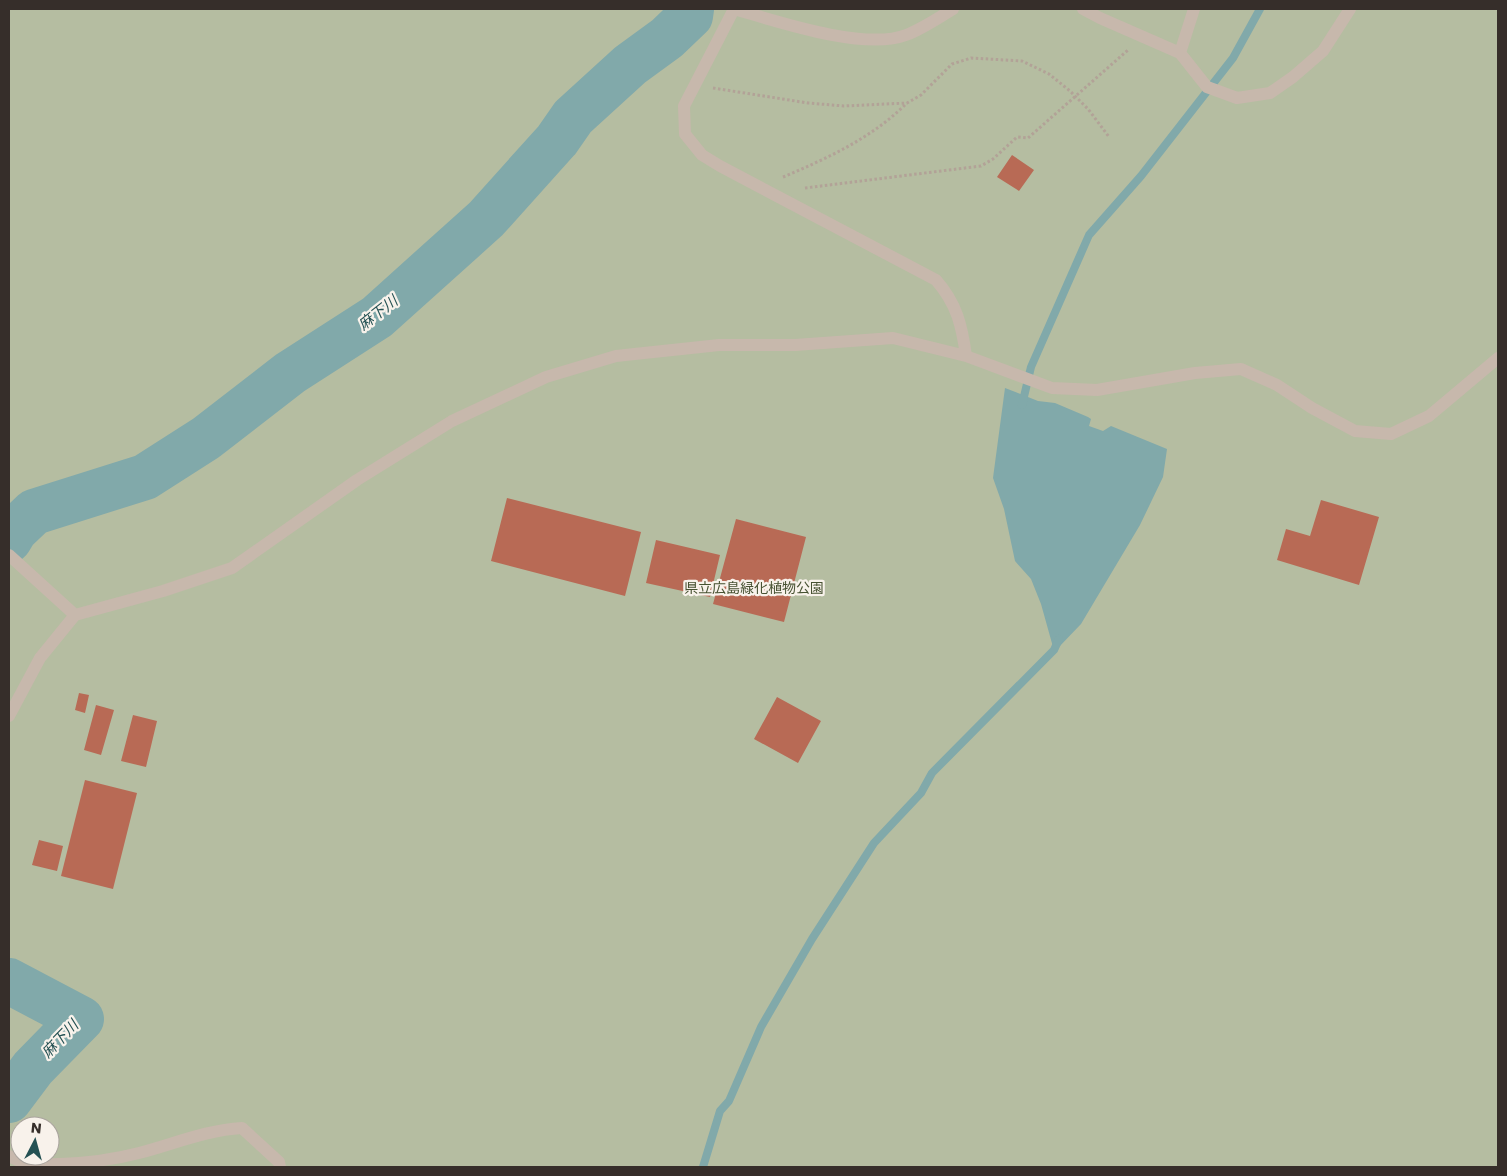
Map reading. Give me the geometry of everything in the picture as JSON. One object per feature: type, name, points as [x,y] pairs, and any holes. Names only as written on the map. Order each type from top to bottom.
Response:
[{"type":"lane","points":[[953,9],[905,36],[877,39],[818,33],[734,9],[684,106],[685,134],[702,155],[936,280],[946,292],[961,324],[966,356]]},
{"type":"lane","points":[[1083,9],[1180,53],[1207,87],[1237,98],[1270,93],[1293,77],[1323,51],[1350,9]]},
{"type":"lane","points":[[1180,53],[1194,9]]},
{"type":"lane","points":[[9,716],[40,658],[75,616],[163,591],[232,568],[357,480],[452,421],[546,377],[616,356],[719,345],[795,345],[894,338],[966,356],[1052,388],[1097,390],[1195,373],[1241,369],[1277,385],[1312,408],[1355,431],[1391,434],[1429,416],[1498,358]]},
{"type":"lane","points":[[9,555],[75,616]]},
{"type":"lane","points":[[9,1156],[20,1163],[42,1165],[97,1163],[218,1130],[242,1128],[260,1142],[279,1162],[280,1167]]},
{"type":"path","points":[[763,189],[981,166],[1017,137],[1028,138],[1125,53]]},
{"type":"path","points":[[763,189],[839,152],[883,124],[907,103],[921,95],[952,64],[971,58],[1022,61],[1049,74],[1075,97],[1109,137]]},
{"type":"path","points":[[696,83],[717,89],[808,103],[844,106],[907,103]]},
{"type":"green space","name":"県立広島緑化植物公園","points":[[9,9],[1498,9],[1498,1167],[9,1167]]},
{"type":"water","points":[[1005,388],[1038,401],[1055,403],[1088,417],[1091,419],[1089,426],[1103,431],[1111,426],[1167,449],[1163,477],[1140,525],[1081,624],[1058,648],[1053,647],[1041,604],[1031,579],[1015,561],[1004,509],[993,478]]},
{"type":"building","points":[[1012,155],[1034,170],[1019,191],[997,177]]},
{"type":"building","points":[[507,498],[641,532],[625,596],[491,561]]},
{"type":"building","points":[[1321,500],[1379,517],[1359,585],[1277,560],[1286,529],[1310,536]]},
{"type":"building","points":[[736,519],[806,537],[784,622],[713,604]]},
{"type":"building","points":[[656,540],[720,555],[710,597],[646,583]]},
{"type":"building","points":[[79,693],[89,695],[85,713],[75,710]]},
{"type":"building","points":[[777,697],[821,721],[798,763],[754,739]]},
{"type":"building","points":[[96,705],[114,710],[101,755],[84,750]]},
{"type":"building","points":[[133,715],[157,721],[146,767],[121,761]]},
{"type":"building","points":[[85,780],[137,793],[113,889],[61,876]]},
{"type":"building","points":[[39,840],[63,846],[57,871],[32,865]]},
{"type":"waterway","name":"麻下川","points":[[9,540],[15,530],[34,512],[145,477],[206,438],[290,373],[377,317],[486,219],[557,140],[573,117],[630,65],[667,38],[690,16],[691,9]]},
{"type":"waterway","points":[[1022,405],[1031,367],[1089,235],[1141,176],[1233,58],[1260,9]]},
{"type":"waterway","points":[[703,1167],[720,1111],[729,1101],[761,1027],[812,939],[874,843],[921,793],[932,773],[1054,650],[1059,639]]},
{"type":"waterway","name":"麻下川","points":[[9,981],[81,1019],[33,1068],[9,1100]]}]
